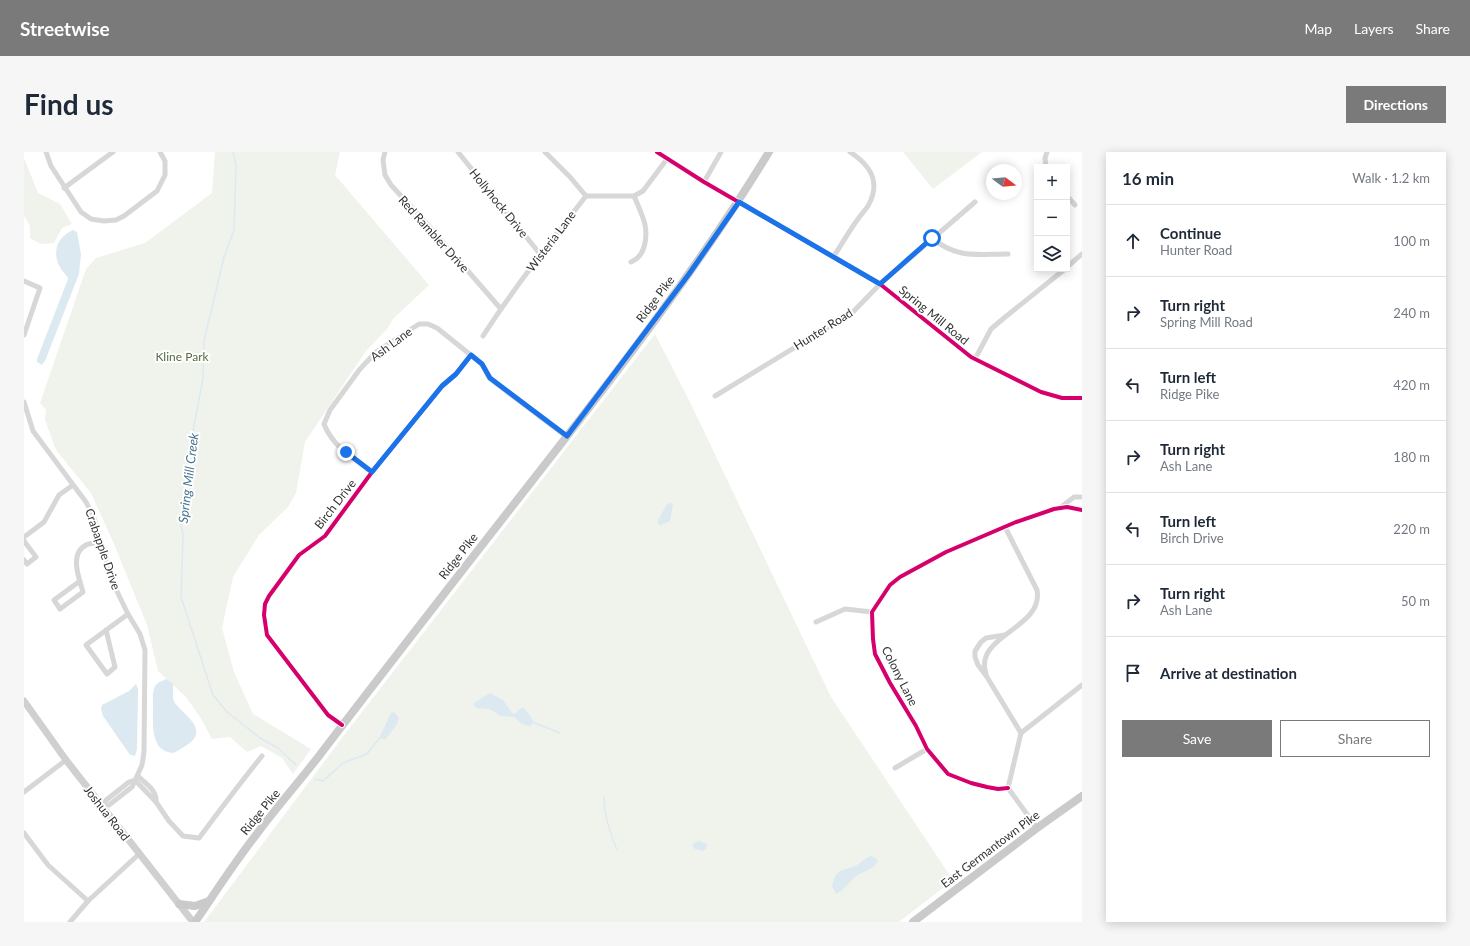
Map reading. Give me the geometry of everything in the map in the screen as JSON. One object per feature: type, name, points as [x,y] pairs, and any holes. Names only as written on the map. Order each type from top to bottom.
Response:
[{"type":"main road","name":"Ridge Pike","points":[[194,922],[257,833],[292,792],[423,620],[567,436],[689,274],[739,202],[769,152]]},
{"type":"main road","name":"Joshua Road","points":[[24,701],[66,760],[194,922]]},
{"type":"main road","name":"East Germantown Pike","points":[[913,922],[1037,828],[1082,796]]},
{"type":"main road","points":[[179,904],[196,906],[209,901]]},
{"type":"street","points":[[46,152],[51,166],[81,212],[91,219],[104,221],[116,220],[124,216],[157,191],[165,175],[164,161],[160,152]]},
{"type":"street","points":[[64,188],[113,152]]},
{"type":"street","name":"Red Rambler Drive","points":[[385,152],[383,160],[385,175],[391,185],[427,224],[500,309]]},
{"type":"street","name":"Hollyhock Drive","points":[[458,152],[540,254]]},
{"type":"street","points":[[545,152],[570,177],[586,196],[634,196],[644,191],[667,159]]},
{"type":"street","name":"Spring Mill Road","points":[[657,152],[704,182],[880,284],[953,344],[975,359],[1041,392],[1062,398],[1082,398]]},
{"type":"street","points":[[704,182],[721,152]]},
{"type":"street","points":[[834,256],[868,205],[873,194],[874,184],[868,167],[862,160],[850,152]]},
{"type":"street","points":[[1046,164],[1045,158],[1047,152]]},
{"type":"street","name":"Wisteria Lane","points":[[483,336],[500,309],[540,254],[586,196]]},
{"type":"street","points":[[631,262],[637,260],[644,250],[647,231],[645,222],[634,196]]},
{"type":"street","points":[[1070,199],[1075,205]]},
{"type":"street","name":"Hunter Road","points":[[714,396],[853,312],[880,284],[974,202]]},
{"type":"street","points":[[932,238],[940,245],[962,254],[1008,254]]},
{"type":"street","points":[[1070,264],[1082,254]]},
{"type":"street","points":[[975,359],[991,329],[1061,272]]},
{"type":"street","points":[[24,281],[40,288],[24,335]]},
{"type":"street","name":"Ash Lane","points":[[372,472],[334,443],[327,433],[324,424],[330,410],[360,369],[376,352],[419,324],[428,324],[437,328],[482,364],[490,378],[567,436]]},
{"type":"street","name":"Birch Drive","points":[[342,725],[328,716],[267,635],[264,615],[265,604],[269,596],[299,555],[325,536],[372,472],[442,386],[456,374],[471,355]]},
{"type":"street","name":"Crabapple Drive","points":[[24,403],[33,430],[86,502],[94,518],[102,542],[111,579],[128,614],[140,634],[145,650],[144,752],[142,765],[132,787],[109,805],[102,805]]},
{"type":"street","points":[[24,537],[44,522],[59,495],[73,485]]},
{"type":"street","points":[[816,622],[845,609],[872,612],[890,585],[946,552],[1004,527],[1060,507],[1074,497],[1082,497]]},
{"type":"street","points":[[1060,507],[1082,510]]},
{"type":"street","points":[[987,677],[984,663],[986,657],[996,642],[1027,618],[1035,609],[1038,597],[1037,590],[1004,527]]},
{"type":"street","points":[[24,541],[36,557],[27,564],[24,560]]},
{"type":"street","points":[[80,581],[54,600],[60,609],[83,592],[76,559],[79,551],[86,545],[102,542]]},
{"type":"street","name":"Colony Lane","points":[[872,612],[875,654],[890,683],[916,726],[927,749],[948,774],[987,787],[998,789],[1008,788]]},
{"type":"street","points":[[106,630],[115,667],[107,674],[86,645],[106,630],[128,614]]},
{"type":"street","points":[[1005,635],[986,638],[980,642],[975,651],[975,657],[978,665],[1021,733]]},
{"type":"street","points":[[1037,828],[1008,788],[1021,733],[1082,685]]},
{"type":"street","points":[[895,768],[927,749]]},
{"type":"street","points":[[136,778],[149,790],[169,822],[183,836],[199,838],[228,800],[235,788],[262,756]]},
{"type":"street","points":[[24,792],[66,760]]},
{"type":"street","points":[[24,833],[48,866],[88,901]]},
{"type":"street","points":[[70,922],[88,901],[139,854]]},
{"type":"green space","name":"Kline Park","points":[[215,152],[340,152],[335,175],[429,285],[393,319],[388,328],[366,351],[305,442],[296,493],[288,507],[259,535],[233,577],[222,628],[234,672],[253,714],[311,749],[293,774],[282,758],[261,746],[247,752],[230,737],[212,739],[200,717],[186,697],[158,671],[147,625],[114,544],[91,493],[56,450],[45,420],[46,410],[40,403],[86,269],[96,258],[145,243],[212,193]]},
{"type":"green space","points":[[903,152],[982,152],[933,189]]},
{"type":"green space","points":[[24,158],[38,193],[60,204],[72,224],[62,228],[54,243],[41,244],[30,238],[30,226],[24,216]]},
{"type":"green space","points":[[655,334],[689,400],[831,697],[953,880],[899,922],[204,922],[345,734]]},
{"type":"shaded area","points":[[73,230],[77,232],[81,254],[79,274],[45,361],[42,365],[37,362],[37,359],[68,279],[56,257],[57,246],[67,233]]},
{"type":"shaded area","points":[[667,504],[673,504],[670,521],[661,525],[658,524],[658,520]]},
{"type":"shaded area","points":[[166,679],[173,683],[173,699],[175,703],[189,718],[196,729],[196,734],[193,739],[187,745],[173,753],[160,747],[154,736],[153,729],[154,688],[157,684]]},
{"type":"shaded area","points":[[136,684],[138,689],[137,749],[135,756],[130,755],[103,716],[101,709],[102,705],[129,691]]},
{"type":"shaded area","points":[[490,693],[503,700],[512,713],[515,714],[521,708],[524,708],[532,718],[532,725],[529,726],[522,724],[514,717],[501,716],[489,709],[476,708],[474,703]]},
{"type":"shaded area","points":[[394,712],[399,718],[397,724],[386,739],[381,739],[380,736],[391,713]]},
{"type":"shaded area","points":[[699,841],[707,844],[706,849],[702,851],[695,849],[692,846],[694,843]]},
{"type":"shaded area","points":[[871,856],[876,858],[878,861],[876,864],[855,877],[836,894],[832,886],[835,876],[840,871],[857,865]]},
{"type":"waterway","name":"Spring Mill Creek","points":[[233,152],[236,165],[234,230],[224,257],[204,341],[203,378],[187,463],[187,500],[180,521],[183,534],[181,597],[213,695],[227,712],[260,738],[278,748],[296,765]]},
{"type":"waterway","name":"Spring Mill Creek","points":[[530,721],[560,733]]},
{"type":"waterway","name":"Spring Mill Creek","points":[[315,779],[323,781],[343,763],[367,754],[381,736]]},
{"type":"waterway","name":"Spring Mill Creek","points":[[604,797],[608,824],[617,850]]},
{"type":"cycle path","points":[[657,152],[704,182],[880,284],[971,357],[1041,392],[1062,398],[1082,398]]},
{"type":"cycle path","points":[[342,725],[328,715],[267,635],[264,615],[265,604],[269,596],[299,555],[325,536],[372,472],[442,386],[456,374],[471,355]]},
{"type":"cycle path","points":[[1008,788],[998,789],[987,787],[971,783],[948,774],[927,749],[916,726],[890,683],[875,654],[872,612],[890,585],[900,577],[946,552],[1016,522],[1054,509],[1067,507],[1082,510]]},
{"type":"route","points":[[346,452],[372,472],[442,386],[456,374],[471,355],[482,364],[490,378],[567,436],[689,274],[739,202],[880,284],[932,238]]}]
